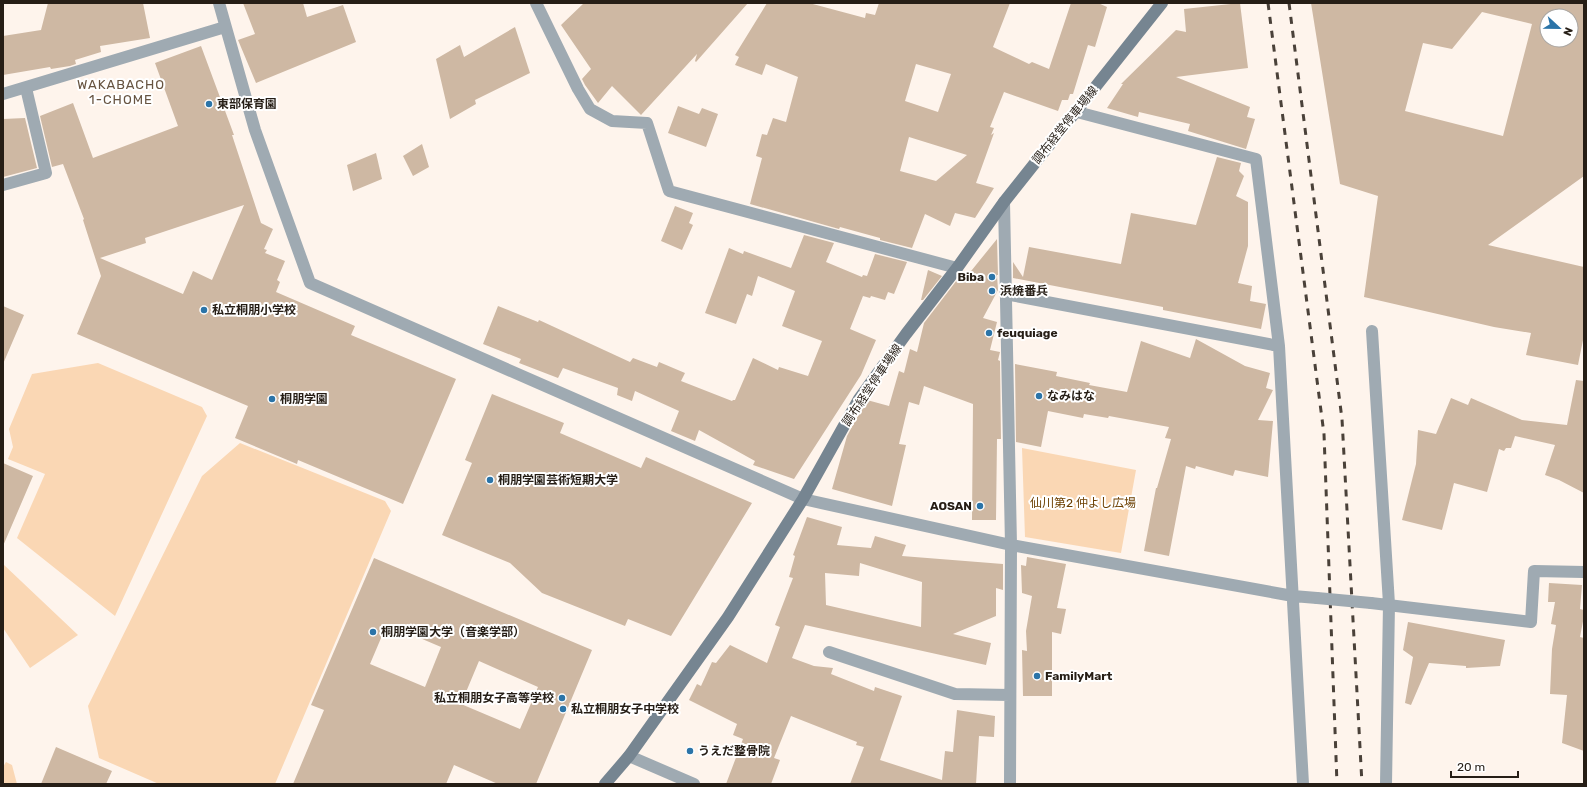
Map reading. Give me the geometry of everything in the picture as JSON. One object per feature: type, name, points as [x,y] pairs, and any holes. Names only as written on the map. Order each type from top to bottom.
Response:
[{"type":"main road","name":"調布経堂停車場線","points":[[606,784],[629,756],[728,617],[803,499],[859,400],[1004,202],[1077,112],[1162,3]]},
{"type":"street","points":[[219,3],[255,130],[310,283],[803,499],[1011,545],[1293,596],[1389,604],[1531,622],[1534,571],[1584,572]]},
{"type":"street","points":[[536,3],[578,89],[590,109],[612,121],[647,123],[669,191],[957,268]]},
{"type":"street","points":[[3,94],[225,27]]},
{"type":"street","points":[[3,185],[46,173],[26,88]]},
{"type":"street","points":[[1077,112],[1256,159],[1279,346],[1303,784]]},
{"type":"street","points":[[1004,202],[1011,545],[1010,784]]},
{"type":"street","points":[[1005,294],[1279,346]]},
{"type":"street","points":[[1372,330],[1389,604],[1386,784]]},
{"type":"street","points":[[829,652],[955,694],[1010,695]]},
{"type":"street","points":[[629,756],[694,784]]},
{"type":"green space","points":[[98,363],[202,407],[207,416],[115,616],[17,538],[45,474],[8,459],[13,447],[9,429],[32,374]]},
{"type":"green space","points":[[240,443],[385,501],[391,511],[275,784],[159,784],[99,758],[88,706],[202,476]]},
{"type":"green space","name":"仙川第2 仲よし広場","points":[[1022,448],[1136,470],[1121,553],[1025,537]]},
{"type":"green space","points":[[3,564],[78,635],[30,668],[3,628]]},
{"type":"green space","points":[[6,762],[12,765],[17,784],[3,784],[3,767]]},
{"type":"building","points":[[48,3],[143,3],[150,38],[100,46],[101,52],[75,60],[76,64],[70,66],[51,69],[50,67],[3,75],[3,36],[41,30]]},
{"type":"building","points":[[243,3],[303,3],[307,17],[343,5],[356,42],[256,83],[238,40],[255,34]]},
{"type":"building","points":[[584,3],[748,3],[696,62],[697,54],[641,115],[612,86],[598,103],[585,85],[582,79],[591,69],[561,25]]},
{"type":"building","points":[[767,3],[809,3],[865,18],[866,13],[875,15],[879,3],[1010,3],[993,47],[1029,64],[1032,62],[1049,69],[1071,3],[1098,3],[1107,7],[1095,47],[1088,45],[1073,94],[1070,94],[1068,100],[1062,100],[1058,111],[1004,92],[990,127],[994,128],[991,135],[994,133],[976,183],[994,188],[975,218],[955,213],[950,226],[925,214],[912,248],[880,240],[880,238],[840,227],[839,229],[750,204],[762,158],[756,156],[762,134],[767,135],[773,118],[786,122],[798,77],[766,64],[762,75],[735,65],[739,57],[735,55]],"holes":[[[916,64],[951,74],[938,112],[905,101]],[[909,137],[967,155],[936,181],[900,171]]]},
{"type":"building","points":[[1240,3],[1248,68],[1176,77],[1250,107],[1247,117],[1255,119],[1246,149],[1188,131],[1190,124],[1139,112],[1138,117],[1107,108],[1123,84],[1121,84],[1176,30],[1186,32],[1184,9]]},
{"type":"building","points":[[1311,3],[1584,3],[1584,176],[1488,245],[1584,267],[1584,335],[1578,365],[1526,355],[1531,333],[1494,327],[1364,297],[1378,196],[1340,184]],"holes":[[[1482,12],[1532,24],[1503,136],[1405,111],[1423,43],[1452,49]]]},
{"type":"building","points":[[515,27],[530,73],[475,100],[476,104],[450,119],[436,59],[460,45],[464,57]]},
{"type":"building","points":[[201,46],[234,135],[232,135],[261,223],[273,229],[264,249],[267,250],[265,253],[285,261],[277,280],[280,282],[276,292],[355,326],[351,335],[456,379],[403,504],[298,460],[297,464],[235,438],[248,406],[77,334],[101,276],[83,220],[84,219],[63,164],[52,167],[40,116],[73,103],[93,158],[178,126],[155,63]],"holes":[[[244,205],[212,280],[193,271],[183,294],[100,258],[146,243],[145,238]]]},
{"type":"building","points":[[678,106],[699,114],[702,108],[718,114],[706,147],[668,133]]},
{"type":"building","points":[[25,118],[37,168],[3,177],[3,119]]},
{"type":"building","points":[[422,144],[429,167],[413,176],[403,156]]},
{"type":"building","points":[[376,153],[382,179],[353,191],[347,165]]},
{"type":"building","points":[[1217,157],[1241,163],[1239,171],[1244,176],[1236,196],[1248,202],[1248,246],[1238,283],[1252,286],[1250,301],[1266,304],[1261,329],[1163,310],[1163,307],[1013,278],[1013,262],[1023,277],[1029,247],[1121,264],[1131,213],[1196,225]]},
{"type":"building","points":[[675,206],[693,213],[689,223],[693,225],[682,250],[661,241]]},
{"type":"building","points":[[804,235],[834,243],[826,262],[862,277],[863,275],[867,276],[875,254],[907,262],[894,294],[888,292],[885,300],[871,296],[870,298],[863,296],[850,329],[876,340],[861,375],[794,479],[753,465],[755,461],[699,430],[695,441],[671,431],[679,411],[635,391],[632,401],[617,395],[618,388],[563,368],[558,378],[519,363],[521,359],[483,344],[498,306],[538,322],[539,320],[630,362],[633,358],[657,367],[659,362],[685,373],[681,381],[732,401],[735,400],[753,358],[778,370],[779,367],[808,376],[822,341],[782,326],[795,291],[758,276],[752,296],[747,294],[736,324],[705,313],[729,248],[743,254],[744,251],[791,268]]},
{"type":"building","points":[[997,239],[998,290],[983,318],[997,322],[990,350],[1000,352],[998,360],[1000,361],[1001,439],[997,439],[996,520],[972,520],[973,404],[924,386],[919,405],[909,402],[899,444],[906,445],[892,506],[832,489],[847,436],[865,403],[867,400],[889,406],[899,371],[904,373],[910,349],[917,352],[924,323],[957,280],[963,281]]},
{"type":"building","points":[[928,270],[942,276],[923,300],[921,300]]},
{"type":"building","points":[[3,306],[24,315],[3,364]]},
{"type":"building","points":[[1196,339],[1245,366],[1270,373],[1266,388],[1273,390],[1258,420],[1273,421],[1268,477],[1235,470],[1233,476],[1196,466],[1195,469],[1186,466],[1169,556],[1144,551],[1156,488],[1171,439],[1165,438],[1169,427],[1109,416],[1108,418],[1084,414],[1083,418],[1048,411],[1041,447],[1016,442],[1015,364],[1057,372],[1056,376],[1090,383],[1089,385],[1127,392],[1141,341],[1190,358]]},
{"type":"building","points":[[1576,380],[1584,381],[1584,493],[1559,480],[1545,475],[1555,445],[1515,436],[1511,448],[1506,448],[1504,451],[1499,449],[1487,492],[1454,483],[1442,530],[1402,520],[1416,464],[1418,430],[1436,434],[1451,398],[1468,405],[1471,398],[1522,420],[1567,425]]},
{"type":"building","points":[[492,394],[564,423],[560,433],[641,468],[646,457],[752,503],[671,636],[628,619],[625,626],[542,593],[510,563],[442,535],[472,463],[465,460]]},
{"type":"building","points":[[3,463],[33,476],[3,546]]},
{"type":"building","points":[[807,517],[842,527],[837,545],[871,548],[875,536],[906,545],[902,556],[1003,564],[1003,590],[996,588],[996,616],[953,634],[991,643],[986,665],[805,625],[792,658],[814,666],[833,668],[831,674],[874,691],[875,687],[902,696],[880,760],[942,780],[945,751],[953,752],[957,710],[995,716],[994,737],[979,736],[976,784],[850,784],[864,747],[856,745],[857,742],[791,716],[774,758],[780,760],[771,784],[726,784],[743,739],[733,735],[737,724],[689,700],[697,684],[701,686],[712,662],[716,663],[730,645],[767,663],[780,627],[775,625],[793,578],[789,577],[795,556],[793,555]],"holes":[[[860,563],[922,582],[921,627],[826,605],[825,573],[859,576]]]},
{"type":"building","points":[[1027,557],[1066,564],[1057,608],[1066,609],[1061,634],[1052,632],[1052,696],[1023,696],[1022,650],[1027,651],[1026,631],[1032,596],[1022,593],[1021,565],[1026,566]]},
{"type":"building","points":[[374,558],[592,650],[536,784],[498,784],[454,765],[446,784],[293,784],[324,710],[311,705]],"holes":[[[387,624],[441,647],[425,687],[370,664]],[[479,661],[538,687],[520,729],[461,704]]]},
{"type":"building","points":[[1549,583],[1582,585],[1580,609],[1584,610],[1584,616],[1580,637],[1584,638],[1584,751],[1562,743],[1567,695],[1550,694],[1552,649],[1556,625],[1551,624],[1555,602],[1548,602]]},
{"type":"building","points":[[1408,622],[1505,640],[1500,666],[1466,668],[1466,666],[1429,663],[1411,705],[1405,703],[1413,657],[1403,650]]},
{"type":"building","points":[[56,747],[112,771],[106,784],[41,784]]},
{"type":"railway","points":[[1268,3],[1324,434],[1337,784]]},
{"type":"railway","points":[[1289,3],[1342,419],[1362,784]]},
{"type":"place","name":"東部保育園","points":[[209,104]]},
{"type":"place","name":"Biba","points":[[992,277]]},
{"type":"place","name":"浜焼番兵","points":[[992,291]]},
{"type":"place","name":"私立桐朋小学校","points":[[204,310]]},
{"type":"place","name":"feuquiage","points":[[989,333]]},
{"type":"place","name":"なみはな","points":[[1039,396]]},
{"type":"place","name":"桐朋学園","points":[[272,399]]},
{"type":"place","name":"桐朋学園芸術短期大学","points":[[490,480]]},
{"type":"place","name":"AOSAN","points":[[980,506]]},
{"type":"place","name":"桐朋学園大学（音楽学部）","points":[[373,632]]},
{"type":"place","name":"FamilyMart","points":[[1037,676]]},
{"type":"place","name":"私立桐朋女子高等学校","points":[[562,698]]},
{"type":"place","name":"私立桐朋女子中学校","points":[[563,709]]},
{"type":"place","name":"うえだ整骨院","points":[[690,751]]},
{"type":"district","name":"WAKABACHO 1-CHOME","points":[[121,92]]}]
